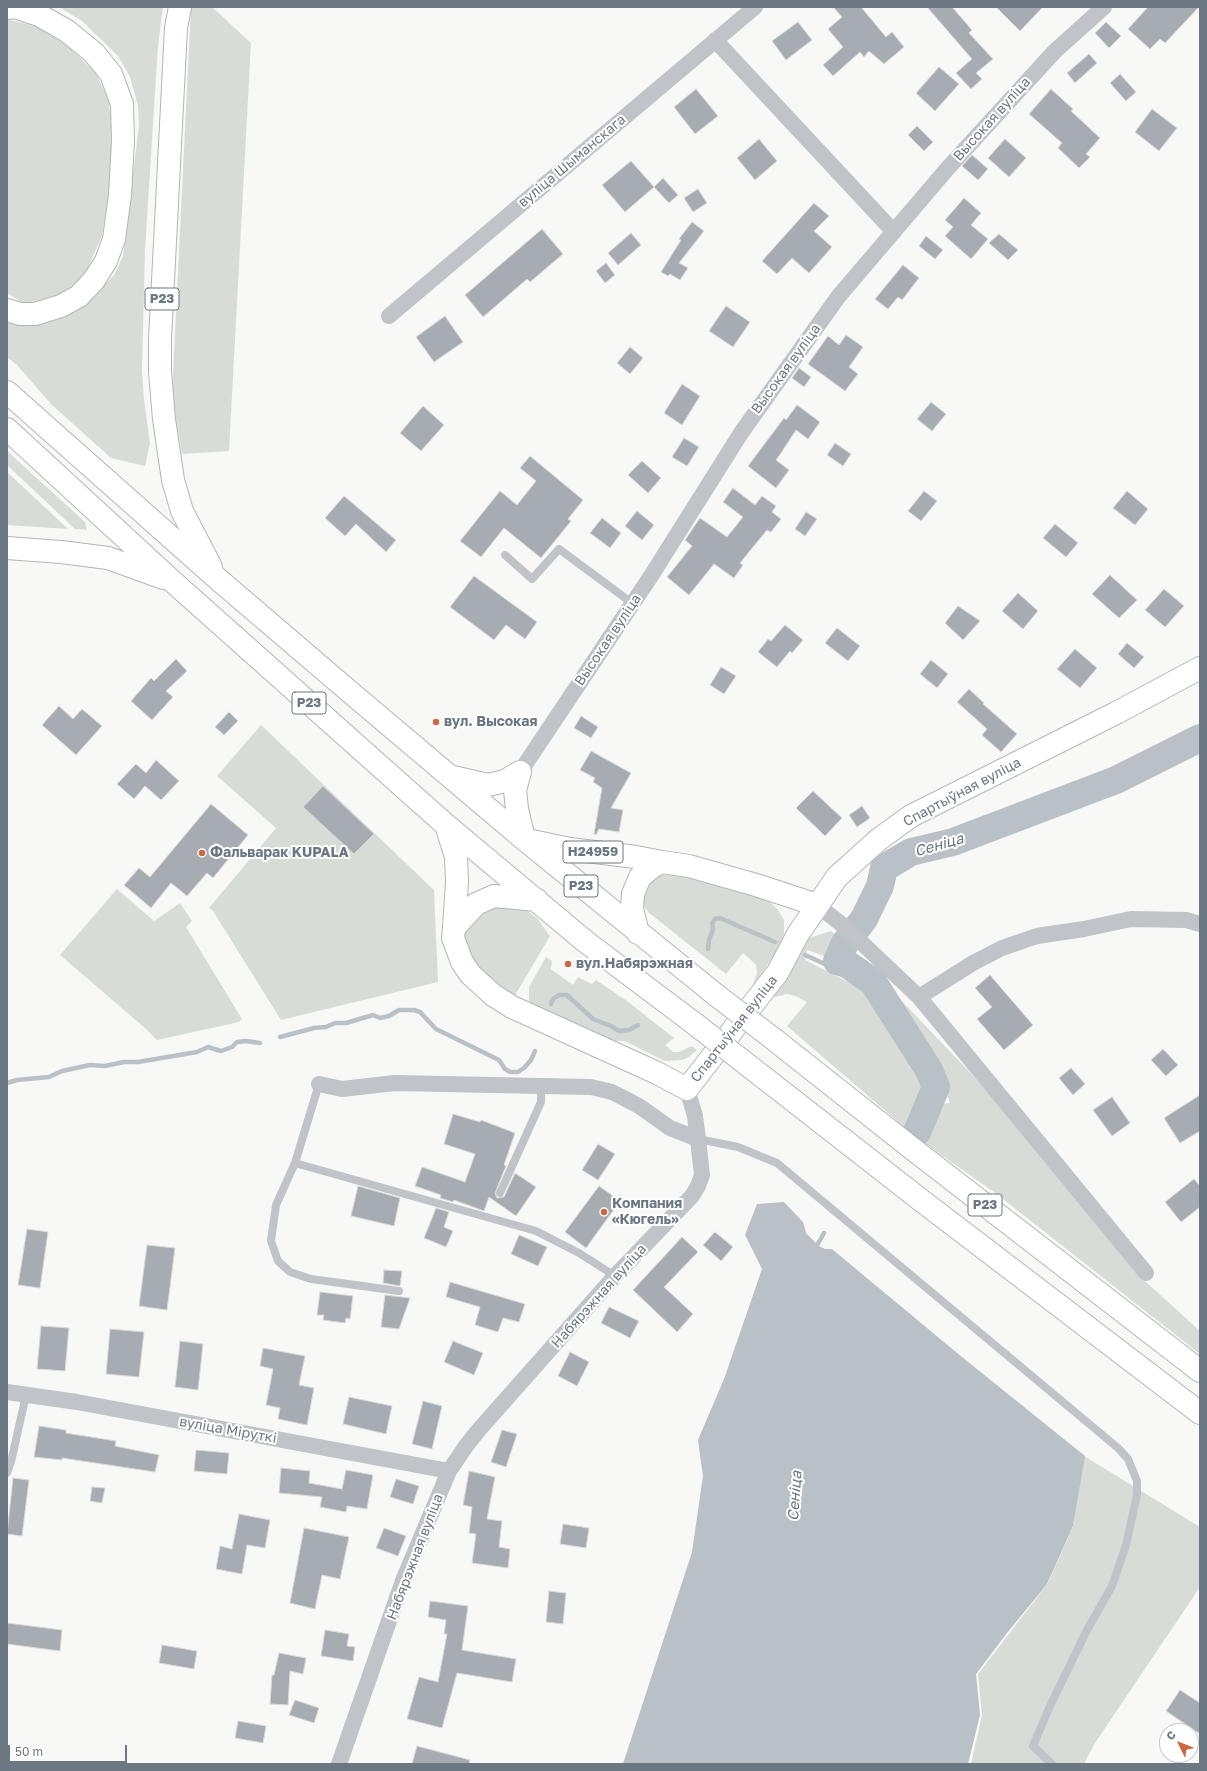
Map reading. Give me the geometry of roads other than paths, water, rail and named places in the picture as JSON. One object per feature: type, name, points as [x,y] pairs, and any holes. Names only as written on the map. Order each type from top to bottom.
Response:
[{"type":"main road","name":"Р23","points":[[180,7],[176,36],[160,339],[160,372],[164,419],[173,480],[182,511],[219,580]]},
{"type":"main road","points":[[7,8],[15,8],[39,15],[67,31],[94,53],[111,74],[122,104],[123,141],[120,194],[114,238],[106,261],[94,280],[80,296],[61,306],[35,314],[20,314],[7,310]]},
{"type":"main road","name":"Р23","points":[[7,392],[219,580],[524,840],[716,995],[1200,1372]]},
{"type":"main road","name":"Р23","points":[[7,429],[172,581],[446,825],[586,942],[750,1066],[922,1201],[1200,1413]]},
{"type":"main road","name":"Р23","points":[[7,548],[61,552],[108,558],[172,581]]},
{"type":"main road","name":"Спартыўная вуліца","points":[[686,1089],[778,972],[798,934],[837,877],[878,840],[911,816],[1116,713],[1200,668]]},
{"type":"main road","points":[[449,776],[488,785],[504,781],[520,772]]},
{"type":"main road","points":[[520,772],[515,790],[516,809],[524,840]]},
{"type":"main road","points":[[446,825],[456,857],[457,882],[453,938],[462,962],[470,974],[493,995],[512,1007],[657,1072],[686,1089]]},
{"type":"main road","name":"Н24959","points":[[524,840],[581,851],[636,857],[689,866],[756,885],[817,905]]},
{"type":"main road","points":[[638,933],[632,910],[633,894],[640,877],[652,867],[662,862]]},
{"type":"main road","points":[[454,928],[476,904],[494,896],[537,900]]},
{"type":"street","name":"вуліца Шыманскага","points":[[389,316],[755,7]]},
{"type":"street","name":"Высокая вуліца","points":[[520,772],[632,603],[741,433],[838,297],[947,169],[1055,51],[1104,7]]},
{"type":"street","points":[[715,40],[894,232]]},
{"type":"street","points":[[817,905],[844,927],[918,997],[1146,1273]]},
{"type":"street","points":[[918,997],[996,951],[1037,936],[1084,929],[1131,919],[1186,920],[1200,924]]},
{"type":"street","points":[[318,1084],[342,1089],[395,1083],[591,1087],[612,1092],[639,1106],[670,1128],[698,1139]]},
{"type":"street","name":"Набярэжная вуліца","points":[[339,1764],[404,1578],[449,1471],[477,1432],[615,1276],[692,1196],[698,1186],[702,1175],[698,1139],[695,1116],[686,1089]]},
{"type":"street","name":"вуліца Міруткі","points":[[7,1392],[77,1402],[449,1471]]},
{"type":"lane","points":[[505,555],[532,579],[560,549],[632,603]]},
{"type":"lane","points":[[318,1084],[295,1163],[276,1205],[270,1241],[278,1261],[290,1272],[311,1279],[399,1291]]},
{"type":"lane","points":[[500,1194],[541,1102],[541,1085]]},
{"type":"lane","points":[[698,1139],[738,1147],[777,1163],[1118,1448],[1128,1459],[1137,1481],[1137,1495],[1126,1544],[1112,1586],[1087,1630],[1050,1706],[1033,1746],[1052,1764]]},
{"type":"lane","points":[[295,1163],[536,1231],[579,1253],[615,1276]]},
{"type":"lane","points":[[7,1473],[11,1462],[26,1395]]},
{"type":"water","points":[[784,1202],[803,1222],[806,1233],[819,1246],[825,1249],[832,1249],[962,1357],[1085,1456],[1073,1526],[1047,1584],[976,1674],[980,1715],[968,1764],[623,1764],[692,1552],[703,1476],[698,1440],[724,1379],[762,1269],[745,1235],[757,1204]]},
{"type":"waterway","name":"Сеніца","points":[[917,1132],[936,1087],[929,1070],[873,982],[847,964],[837,961],[845,943],[864,919],[880,886],[884,868],[911,852],[953,842],[1116,780],[1200,738]]},
{"type":"waterway","points":[[708,949],[709,940],[713,929],[712,923],[715,919],[720,918],[775,942]]},
{"type":"waterway","points":[[805,955],[827,965],[837,961]]},
{"type":"waterway","points":[[551,1004],[553,999],[559,995],[567,995],[593,1019],[619,1031],[629,1030],[638,1025]]},
{"type":"waterway","points":[[280,1037],[314,1028],[326,1027],[335,1023],[346,1023],[373,1015],[380,1018],[389,1016],[399,1010],[414,1010],[420,1012],[436,1029],[499,1060],[505,1069],[510,1072],[518,1072],[524,1068],[531,1060],[535,1051]]},
{"type":"waterway","points":[[7,1083],[17,1080],[49,1077],[62,1071],[90,1065],[105,1066],[124,1062],[138,1062],[197,1052],[208,1047],[221,1051],[232,1047],[237,1042],[246,1041],[260,1043]]},
{"type":"waterway","name":"Сеніца","points":[[815,1249],[824,1233]]},
{"type":"place","name":"вул. Высокая","points":[[436,722]]},
{"type":"place","name":"Фальварак KUPALA","points":[[202,853]]},
{"type":"place","name":"вул.Набярэжная","points":[[568,964]]},
{"type":"place","name":"Компания «Кюгель»","points":[[604,1212]]}]
